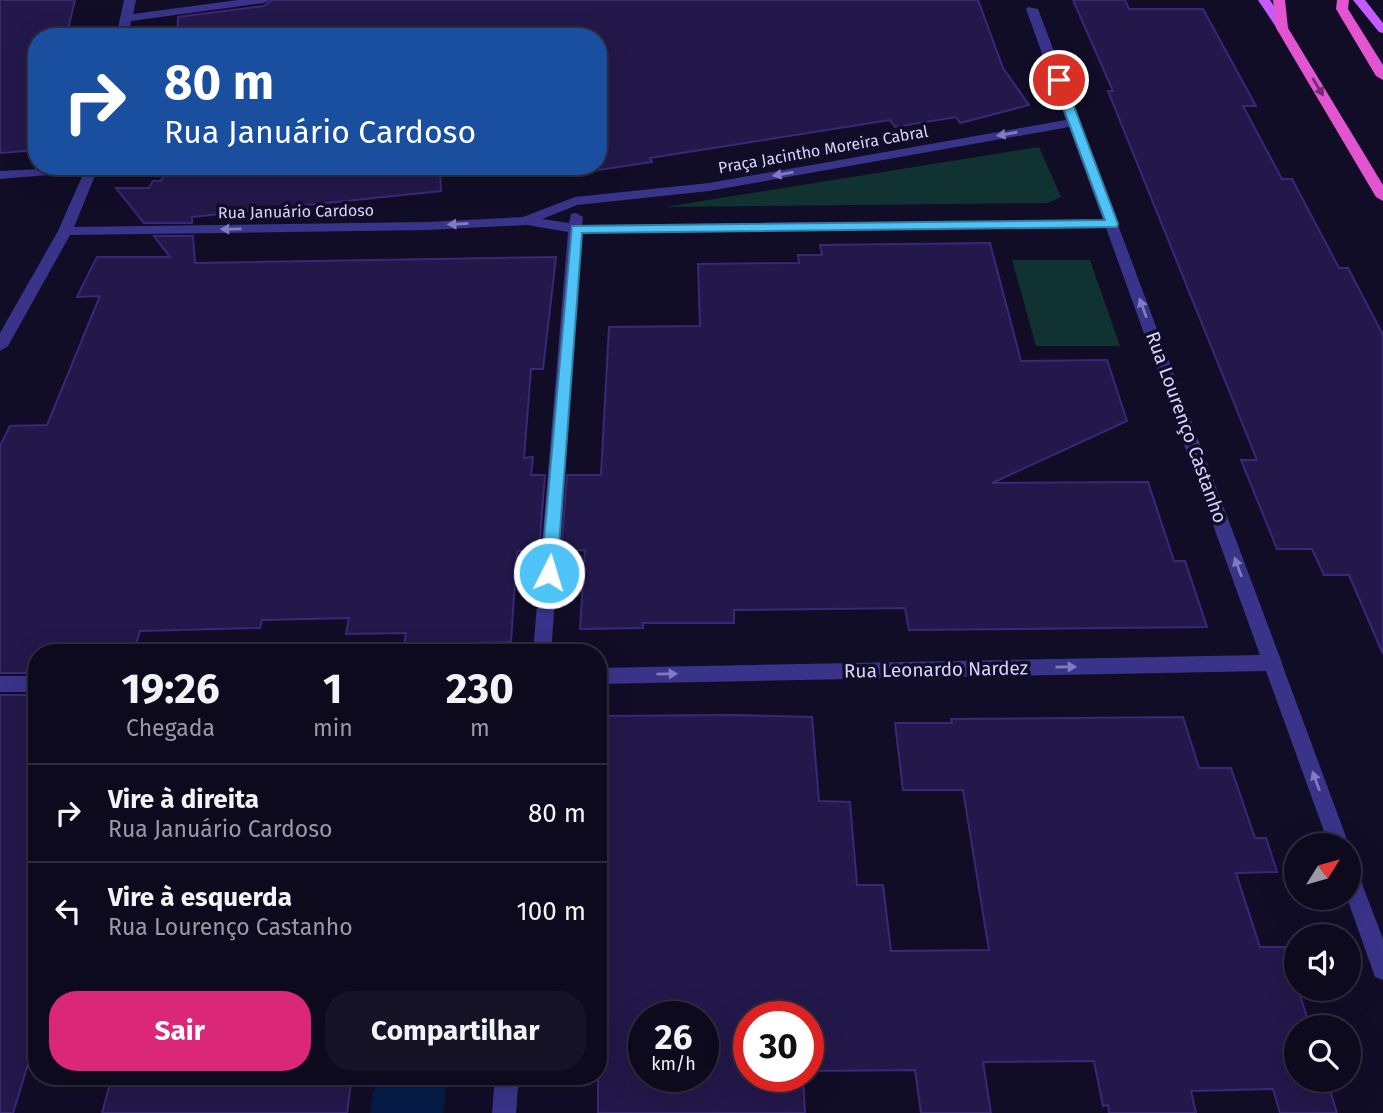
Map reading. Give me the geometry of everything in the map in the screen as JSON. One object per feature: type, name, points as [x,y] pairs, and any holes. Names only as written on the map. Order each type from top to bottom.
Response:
[{"type":"highway","points":[[1279,0],[1282,28],[1383,197]]},
{"type":"highway","points":[[1343,0],[1342,9],[1383,76]]},
{"type":"main road","points":[[1264,0],[1282,28]]},
{"type":"main road","points":[[1359,0],[1383,30]]},
{"type":"street","points":[[124,28],[130,0]]},
{"type":"street","points":[[127,18],[264,0]]},
{"type":"street","name":"Rua Lourenço Castanho","points":[[1032,9],[1335,833]]},
{"type":"street","name":"Praça Jacintho Moreira Cabral","points":[[575,201],[709,187],[1074,122]]},
{"type":"street","points":[[0,174],[28,172]]},
{"type":"street","points":[[0,346],[65,231],[90,175]]},
{"type":"street","points":[[543,644],[576,229],[575,201]]},
{"type":"street","name":"Rua Januário Cardoso","points":[[527,220],[575,201]]},
{"type":"street","name":"Rua Januário Cardoso","points":[[65,231],[412,227],[527,220],[576,229],[1112,224]]},
{"type":"street","name":"Rua Leonardo Nardez","points":[[607,676],[1273,663]]},
{"type":"street","points":[[0,684],[28,684]]},
{"type":"street","points":[[1362,910],[1383,969]]},
{"type":"street","points":[[504,1113],[506,1085]]},
{"type":"green space","points":[[1039,147],[1061,197],[1048,203],[665,207]]},
{"type":"green space","points":[[1012,260],[1090,260],[1120,346],[1036,346]]},
{"type":"water","points":[[375,1085],[446,1085],[443,1113],[370,1113]]},
{"type":"building","points":[[0,0],[75,0],[68,28],[28,28],[28,151],[0,153]]},
{"type":"building","points":[[272,0],[978,0],[1003,68],[1029,105],[960,123],[956,117],[895,127],[890,120],[650,158],[652,162],[607,169],[607,28],[177,28],[178,17],[264,6]]},
{"type":"building","points":[[1073,0],[1125,0],[1129,9],[1203,9],[1256,106],[1243,106],[1282,179],[1292,179],[1339,268],[1348,268],[1383,335],[1383,654],[1349,575],[1324,575],[1312,549],[1277,549],[1241,460],[1257,460],[1108,91],[1113,91]]},
{"type":"building","points":[[163,175],[440,175],[441,191],[192,217],[192,223],[144,223],[116,188],[149,188],[153,181],[161,181]]},
{"type":"building","points":[[154,236],[193,236],[195,263],[556,257],[543,369],[531,369],[524,458],[533,457],[531,475],[545,475],[539,551],[517,551],[511,642],[404,644],[406,633],[346,634],[349,618],[262,620],[260,628],[140,631],[136,644],[28,644],[28,673],[0,673],[0,446],[10,426],[47,425],[100,296],[77,297],[97,257],[170,257]]},
{"type":"building","points":[[990,243],[1021,361],[1107,360],[1127,421],[992,483],[1148,482],[1174,561],[1185,561],[1207,627],[909,630],[905,608],[734,610],[734,623],[643,623],[643,628],[580,629],[585,550],[561,551],[567,475],[601,475],[609,327],[700,326],[698,264],[799,263],[798,255],[822,255],[820,245]]},
{"type":"building","points":[[0,695],[28,695],[28,1064],[13,1113],[0,1113]]},
{"type":"building","points":[[607,716],[812,717],[819,801],[850,802],[857,885],[883,885],[891,951],[989,950],[963,790],[903,790],[895,723],[952,723],[951,719],[1183,717],[1199,768],[1231,768],[1255,838],[1266,838],[1277,872],[1236,873],[1260,947],[1284,947],[1284,1001],[1302,1001],[1306,1015],[1284,1015],[1284,1092],[1331,1092],[1337,1113],[1280,1113],[1273,1089],[1191,1091],[1196,1113],[1109,1113],[1108,1105],[1103,1106],[1094,1061],[983,1062],[991,1113],[921,1113],[915,1070],[824,1071],[824,1001],[733,1001],[733,1092],[804,1092],[805,1113],[598,1113],[598,1085],[607,1085]]},
{"type":"building","points":[[110,1085],[351,1085],[347,1113],[102,1113]]},
{"type":"route","points":[[549,573],[576,229],[1112,224],[1059,80]]}]
